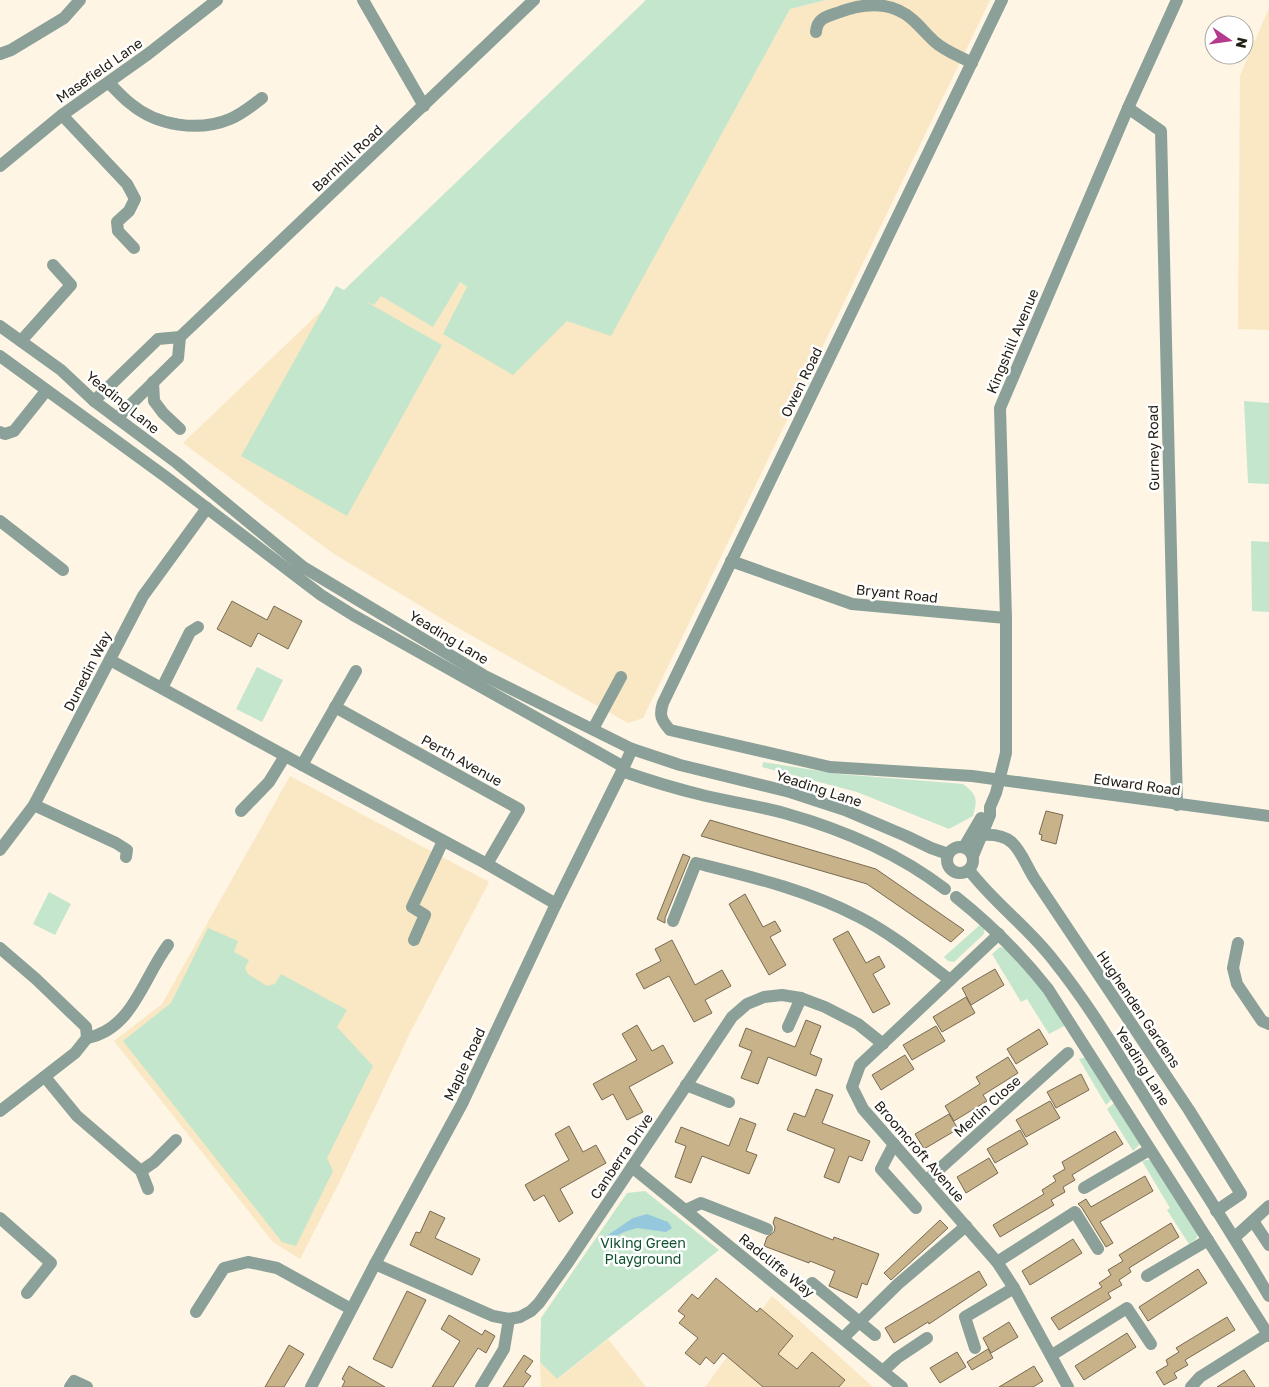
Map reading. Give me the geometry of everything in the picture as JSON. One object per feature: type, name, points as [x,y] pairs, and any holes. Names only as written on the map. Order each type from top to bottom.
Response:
[{"type":"street","points":[[0,54],[11,50],[64,18],[80,0]]},
{"type":"street","name":"Masefield Lane","points":[[0,166],[62,114],[109,83],[181,30],[217,0]]},
{"type":"street","points":[[362,0],[424,106]]},
{"type":"street","name":"Barnhill Road","points":[[180,337],[534,0]]},
{"type":"street","name":"Owen Road","points":[[1000,780],[972,776],[830,767],[670,730],[663,722],[660,714],[663,703],[1002,0]]},
{"type":"street","name":"Kingshill Avenue","points":[[968,851],[983,835],[990,815],[990,807],[1000,780],[1007,743],[1006,618],[1000,408],[1128,108],[1177,0]]},
{"type":"street","points":[[816,32],[820,20],[850,8],[872,5],[890,7],[897,9],[910,18],[936,43],[972,63]]},
{"type":"street","points":[[109,83],[132,105],[148,115],[166,122],[184,125],[204,126],[224,121],[244,112],[262,98]]},
{"type":"street","name":"Gurney Road","points":[[1128,108],[1161,131],[1177,805]]},
{"type":"street","points":[[62,114],[127,184],[135,199],[129,211],[117,222],[118,231],[134,248]]},
{"type":"street","points":[[21,341],[71,285],[53,265]]},
{"type":"street","name":"Yeading Lane","points":[[0,326],[61,370],[94,401],[177,463],[303,566],[461,662],[632,749],[680,765],[790,792],[845,810],[948,854]]},
{"type":"street","points":[[94,401],[158,339],[180,337],[178,358],[153,382],[96,426]]},
{"type":"street","points":[[0,356],[353,616],[623,769],[666,786],[784,813],[830,828],[873,845],[914,868],[944,889]]},
{"type":"street","points":[[153,382],[154,401],[163,413],[180,429]]},
{"type":"street","points":[[0,432],[5,434],[14,431],[46,391]]},
{"type":"street","name":"Dunedin Way","points":[[0,850],[34,805],[143,596],[207,508]]},
{"type":"street","points":[[0,521],[63,570]]},
{"type":"street","name":"Bryant Road","points":[[732,560],[852,604],[1006,618]]},
{"type":"street","points":[[162,688],[190,632],[198,627]]},
{"type":"street","points":[[110,660],[444,840],[556,904]]},
{"type":"street","points":[[302,765],[356,671]]},
{"type":"street","points":[[593,729],[621,677]]},
{"type":"street","name":"Perth Avenue","points":[[336,707],[519,809],[487,864]]},
{"type":"street","name":"Maple Road","points":[[312,1387],[351,1309],[462,1104],[556,904],[632,749]]},
{"type":"street","points":[[241,811],[264,789],[285,756]]},
{"type":"street","name":"Edward Road","points":[[1000,780],[1269,816]]},
{"type":"street","points":[[34,805],[116,843],[127,850],[126,857]]},
{"type":"street","name":"Kingshill Avenue","points":[[968,851],[984,811],[990,807]]},
{"type":"street","points":[[873,845],[883,825]]},
{"type":"street","name":"Hughenden Gardens","points":[[983,835],[1007,837],[1013,843],[1241,1194],[1216,1211]]},
{"type":"street","points":[[414,940],[425,915],[412,907],[444,840]]},
{"type":"street","points":[[954,848],[968,851],[973,863],[968,870],[960,873],[951,870],[947,863],[948,854],[954,848]]},
{"type":"street","points":[[673,921],[696,863],[762,880],[825,900],[889,935],[950,980]]},
{"type":"street","name":"Yeading Lane","points":[[968,870],[986,892],[1021,925],[1059,966],[1089,1008],[1234,1237],[1269,1296]]},
{"type":"street","points":[[956,897],[999,934],[1026,962],[1048,989],[1268,1335],[1200,1376],[1191,1387]]},
{"type":"street","name":"Broomcroft Avenue","points":[[999,934],[860,1065],[852,1087],[863,1109],[997,1262],[1014,1288],[1068,1387]]},
{"type":"street","points":[[1238,943],[1233,968],[1237,984],[1262,1021],[1267,1023]]},
{"type":"street","points":[[0,1111],[75,1054],[87,1038],[109,1030],[125,1015],[135,1002],[154,965],[168,946]]},
{"type":"street","points":[[0,948],[36,979],[86,1027],[87,1038]]},
{"type":"street","name":"Canberra Drive","points":[[509,1319],[520,1317],[531,1311],[539,1303],[732,1017],[747,1004],[764,998],[782,995],[801,998],[825,1007],[858,1024],[883,1044]]},
{"type":"street","points":[[788,1027],[801,998]]},
{"type":"street","name":"Merlin Close","points":[[926,1181],[1068,1054]]},
{"type":"street","points":[[46,1077],[77,1116],[142,1171],[148,1189]]},
{"type":"street","points":[[686,1085],[729,1102]]},
{"type":"street","points":[[142,1171],[176,1140]]},
{"type":"street","points":[[894,1144],[881,1169],[916,1208]]},
{"type":"street","points":[[1084,1188],[1149,1150]]},
{"type":"street","name":"Radcliffe Way","points":[[632,1167],[902,1387]]},
{"type":"street","points":[[1186,1206],[1206,1194]]},
{"type":"street","points":[[686,1210],[701,1204],[767,1229]]},
{"type":"street","points":[[1234,1237],[1269,1206]]},
{"type":"street","points":[[997,1262],[1075,1212],[1098,1249]]},
{"type":"street","points":[[0,1218],[51,1264],[27,1293]]},
{"type":"street","points":[[1253,1220],[1269,1245]]},
{"type":"street","points":[[843,1338],[898,1284],[966,1226]]},
{"type":"street","points":[[1148,1276],[1208,1240]]},
{"type":"street","points":[[196,1312],[224,1268],[248,1262],[277,1268],[351,1309]]},
{"type":"street","points":[[375,1264],[493,1316],[509,1319],[504,1349],[481,1387]]},
{"type":"street","points":[[812,1283],[875,1335]]},
{"type":"street","points":[[975,1348],[965,1317],[1014,1288]]},
{"type":"street","points":[[1052,1355],[1127,1308],[1150,1344]]},
{"type":"street","points":[[883,1371],[897,1358],[927,1338]]},
{"type":"street","points":[[72,1384],[87,1387]]},
{"type":"shaded area","points":[[826,0],[990,0],[643,718],[628,723],[451,624],[334,554],[183,443],[342,291],[411,252],[467,287],[611,335],[790,9]]},
{"type":"shaded area","points":[[1269,8],[1269,330],[1238,329],[1240,76],[1245,65],[1254,65],[1254,43]]},
{"type":"shaded area","points":[[290,776],[489,882],[411,1031],[339,1183],[300,1259],[273,1242],[114,1041],[162,1004]]},
{"type":"shaded area","points":[[772,1296],[873,1387],[705,1387]]},
{"type":"shaded area","points":[[608,1339],[646,1387],[541,1387],[540,1362],[558,1379]]},
{"type":"green space","points":[[646,0],[826,0],[790,9],[611,336],[567,321],[513,375],[443,334],[467,287],[460,282],[433,327],[381,296],[374,305],[363,300],[442,345],[347,516],[241,456],[336,286],[344,290]]},
{"type":"green space","points":[[1244,401],[1269,403],[1269,484],[1248,483]]},
{"type":"green space","points":[[1251,541],[1269,542],[1269,612],[1252,611]]},
{"type":"green space","points":[[257,667],[283,680],[262,722],[236,709]]},
{"type":"green space","points":[[763,762],[839,774],[963,784],[974,794],[976,801],[975,810],[973,816],[949,829],[857,792],[762,767]]},
{"type":"green space","points":[[49,892],[71,904],[55,935],[33,924]]},
{"type":"green space","points":[[982,923],[985,926],[984,934],[954,962],[948,961],[944,957]]},
{"type":"green space","points":[[208,928],[238,941],[234,952],[249,960],[245,968],[248,974],[267,986],[275,984],[281,974],[347,1010],[337,1027],[373,1066],[327,1158],[333,1171],[296,1246],[282,1242],[123,1041],[171,1003]]},
{"type":"green space","points":[[1000,947],[1010,950],[1047,992],[1066,1025],[1049,1034],[1027,999],[1021,1002],[992,954]]},
{"type":"green space","points":[[1087,1057],[1113,1098],[1106,1105],[1079,1059]]},
{"type":"green space","points":[[1119,1099],[1141,1143],[1133,1151],[1107,1109]]},
{"type":"green space","points":[[1152,1160],[1198,1234],[1196,1239],[1189,1244],[1167,1210],[1170,1208],[1142,1161]]},
{"type":"green space","name":"Viking Green Playground","points":[[645,1191],[719,1250],[557,1379],[540,1362],[541,1318],[627,1193]]},
{"type":"water","points":[[647,1214],[668,1222],[672,1228],[666,1232],[637,1228],[606,1241],[605,1237],[633,1218]]},
{"type":"building","points":[[232,601],[267,620],[274,606],[302,621],[288,649],[258,633],[251,647],[217,629]]},
{"type":"building","points":[[1046,811],[1063,815],[1056,844],[1041,840],[1042,835],[1039,834]]},
{"type":"building","points":[[710,820],[876,869],[964,930],[951,942],[867,884],[701,836]]},
{"type":"building","points":[[683,854],[690,857],[665,918],[665,923],[657,919]]},
{"type":"building","points":[[745,894],[763,927],[775,921],[781,931],[770,937],[786,965],[769,975],[729,904]]},
{"type":"building","points":[[848,931],[866,963],[879,956],[885,967],[873,974],[890,1004],[873,1013],[833,939]]},
{"type":"building","points":[[672,940],[695,985],[722,970],[731,986],[705,1000],[712,1013],[694,1022],[669,976],[644,989],[636,974],[661,961],[655,949]]},
{"type":"building","points":[[995,969],[1004,985],[971,1005],[962,988]]},
{"type":"building","points":[[966,997],[975,1013],[942,1032],[933,1017]]},
{"type":"building","points":[[806,1020],[821,1026],[810,1054],[822,1059],[816,1076],[768,1057],[758,1084],[741,1078],[752,1051],[739,1046],[746,1028],[795,1047]]},
{"type":"building","points":[[637,1025],[652,1051],[663,1045],[673,1063],[629,1087],[643,1112],[627,1120],[613,1094],[602,1100],[593,1084],[637,1060],[622,1034]]},
{"type":"building","points":[[936,1026],[945,1041],[912,1060],[903,1045]]},
{"type":"building","points":[[1039,1029],[1048,1044],[1016,1064],[1007,1049]]},
{"type":"building","points":[[905,1055],[914,1069],[881,1090],[872,1075]]},
{"type":"building","points":[[1008,1057],[1018,1073],[983,1095],[987,1101],[954,1121],[945,1106],[980,1084],[976,1077]]},
{"type":"building","points":[[1081,1074],[1089,1090],[1056,1108],[1047,1092]]},
{"type":"building","points":[[816,1089],[833,1095],[822,1123],[870,1141],[862,1161],[849,1156],[839,1183],[824,1177],[835,1149],[787,1130],[794,1113],[805,1117]]},
{"type":"building","points":[[1050,1101],[1060,1118],[1026,1137],[1016,1120]]},
{"type":"building","points":[[949,1114],[958,1129],[924,1149],[915,1134]]},
{"type":"building","points":[[740,1118],[756,1124],[746,1151],[757,1155],[749,1174],[702,1156],[691,1183],[675,1177],[686,1146],[675,1142],[681,1127],[729,1146]]},
{"type":"building","points":[[569,1126],[583,1152],[596,1145],[606,1163],[560,1189],[573,1213],[559,1222],[544,1195],[534,1201],[525,1185],[569,1160],[555,1134]]},
{"type":"building","points":[[1020,1130],[1028,1144],[995,1163],[987,1149]]},
{"type":"building","points":[[1115,1131],[1123,1144],[1072,1175],[1075,1180],[1063,1187],[1065,1192],[1051,1200],[1054,1205],[1000,1237],[993,1225],[1044,1194],[1042,1190],[1056,1181],[1053,1176],[1065,1169],[1062,1162]]},
{"type":"building","points":[[989,1158],[998,1173],[966,1193],[957,1177]]},
{"type":"building","points":[[1145,1176],[1153,1191],[1100,1222],[1113,1243],[1106,1247],[1078,1204],[1086,1199],[1091,1207]]},
{"type":"building","points":[[430,1211],[445,1218],[435,1238],[480,1259],[472,1275],[410,1245],[416,1232],[420,1233]]},
{"type":"building","points":[[775,1217],[833,1240],[834,1237],[879,1254],[867,1285],[862,1283],[857,1298],[829,1286],[835,1271],[764,1246],[767,1237],[774,1232],[775,1227],[773,1223]]},
{"type":"building","points":[[940,1220],[948,1228],[891,1280],[884,1273]]},
{"type":"building","points":[[1171,1223],[1179,1237],[1129,1268],[1131,1272],[1119,1280],[1122,1285],[1108,1293],[1111,1298],[1059,1330],[1051,1318],[1102,1287],[1099,1283],[1111,1275],[1108,1270],[1123,1261],[1119,1255]]},
{"type":"building","points":[[1073,1239],[1082,1253],[1030,1285],[1022,1271]]},
{"type":"building","points":[[1198,1269],[1207,1283],[1148,1321],[1139,1307]]},
{"type":"building","points":[[979,1271],[987,1285],[929,1324],[928,1322],[894,1343],[885,1328]]},
{"type":"building","points":[[716,1278],[757,1312],[760,1308],[793,1336],[778,1354],[797,1369],[812,1352],[845,1380],[839,1387],[763,1387],[723,1353],[714,1364],[706,1357],[700,1365],[685,1353],[698,1338],[679,1323],[685,1316],[678,1311],[692,1294],[698,1299]]},
{"type":"building","points":[[407,1291],[426,1300],[392,1368],[373,1359]]},
{"type":"building","points":[[449,1315],[482,1335],[485,1330],[495,1336],[486,1353],[478,1348],[453,1387],[432,1387],[460,1341],[441,1329]]},
{"type":"building","points":[[1227,1317],[1235,1330],[1185,1360],[1188,1365],[1174,1373],[1177,1378],[1164,1385],[1156,1372],[1168,1365],[1166,1360],[1179,1352],[1176,1348]]},
{"type":"building","points":[[1009,1322],[1018,1337],[991,1353],[983,1338]]},
{"type":"building","points":[[1127,1333],[1136,1347],[1084,1380],[1075,1366]]},
{"type":"building","points":[[289,1345],[304,1354],[284,1387],[265,1387]]},
{"type":"building","points":[[988,1349],[993,1358],[972,1370],[967,1362]]},
{"type":"building","points":[[957,1352],[966,1367],[940,1383],[930,1368]]},
{"type":"building","points":[[524,1355],[533,1361],[525,1372],[531,1376],[523,1387],[503,1387]]},
{"type":"building","points":[[349,1366],[385,1387],[342,1387],[345,1381],[342,1379]]},
{"type":"building","points":[[1034,1366],[1043,1381],[1033,1387],[999,1387]]},
{"type":"building","points":[[1244,1370],[1255,1387],[1217,1387]]}]
